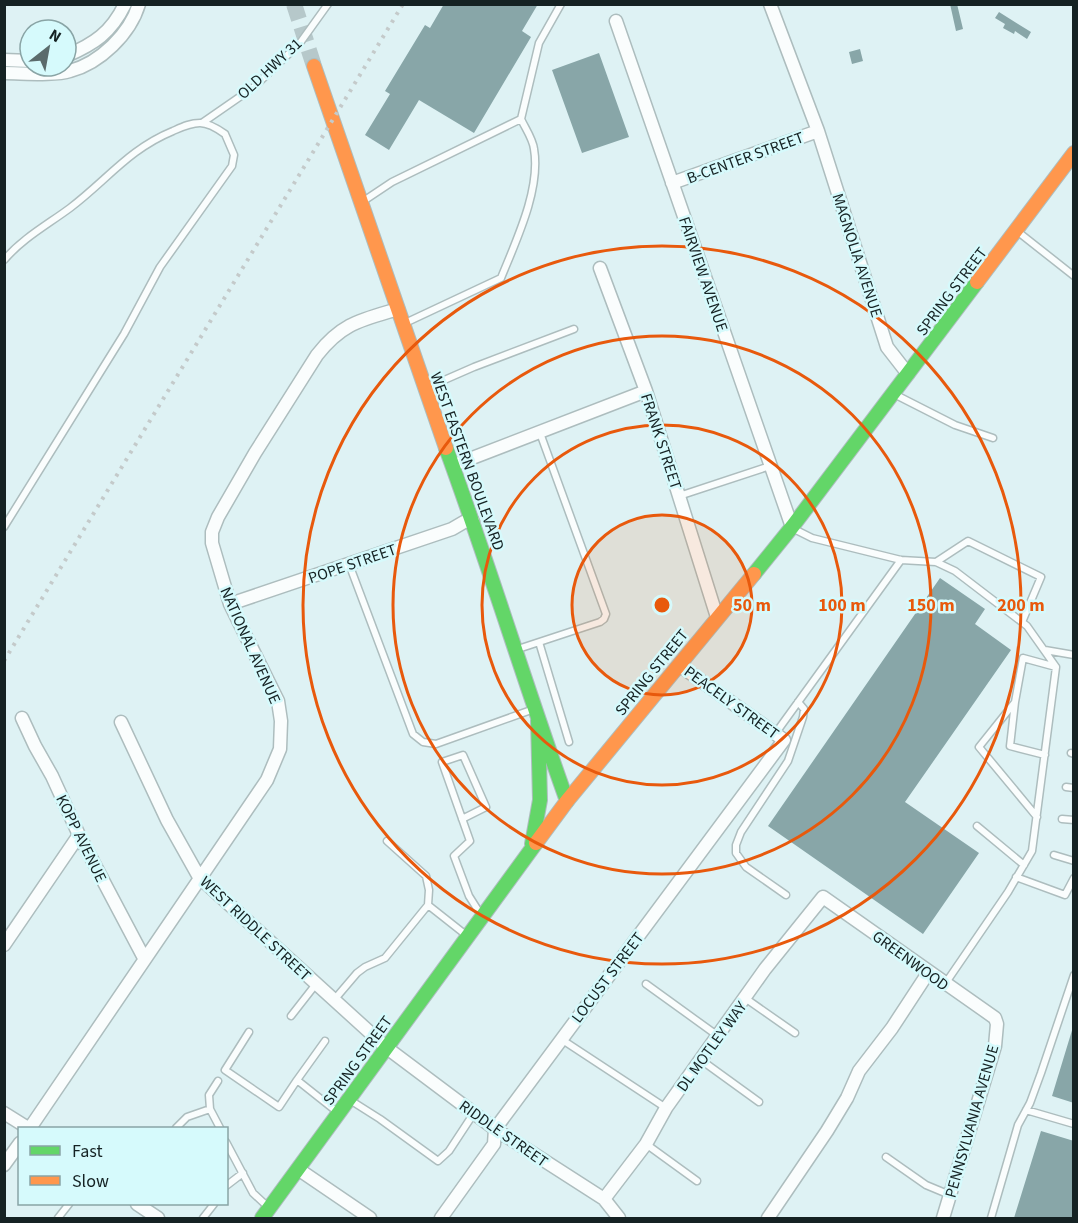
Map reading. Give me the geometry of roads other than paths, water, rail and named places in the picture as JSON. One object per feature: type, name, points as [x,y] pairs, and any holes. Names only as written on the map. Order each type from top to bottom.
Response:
[{"type":"main road","name":"WEST EASTERN BOULEVARD","points":[[314,66],[454,465],[514,650],[567,801]]},
{"type":"main road","name":"SPRING STREET","points":[[266,1213],[567,801],[792,527],[1074,153]]},
{"type":"main road","points":[[530,851],[539,815],[540,800],[536,715]]},
{"type":"street","points":[[78,51],[91,45],[107,32],[125,4]]},
{"type":"street","points":[[4,73],[70,72],[96,60],[119,38],[136,13],[139,4]]},
{"type":"street","name":"MAGNOLIA AVENUE","points":[[770,4],[818,130],[887,347],[908,374]]},
{"type":"street","name":"FAIRVIEW AVENUE","points":[[616,21],[792,527]]},
{"type":"street","name":"B-CENTER STREET","points":[[672,183],[818,130]]},
{"type":"street","name":"FRANK STREET","points":[[600,268],[646,391],[717,617]]},
{"type":"street","name":"NATIONAL AVENUE","points":[[30,1127],[267,780],[280,748],[281,721],[278,701],[230,604],[212,543],[212,532],[218,517],[255,453],[328,341],[356,321],[398,309]]},
{"type":"street","points":[[454,465],[646,391]]},
{"type":"street","name":"POPE STREET","points":[[230,604],[452,529],[464,522],[473,521]]},
{"type":"street","name":"PEACELY STREET","points":[[679,665],[780,737]]},
{"type":"street","name":"KOPP AVENUE","points":[[22,718],[79,835],[144,958]]},
{"type":"street","name":"WEST RIDDLE STREET","points":[[121,722],[166,819],[186,850],[199,877],[387,1048]]},
{"type":"street","name":"LOCUST STREET","points":[[441,1218],[494,1144],[495,1129],[780,737]]},
{"type":"street","points":[[4,945],[79,835]]},
{"type":"street","name":"GREENWOOD","points":[[823,897],[995,1018],[997,1024]]},
{"type":"street","name":"DL MOTLEY WAY","points":[[604,1199],[646,1144],[666,1108],[765,969],[823,897]]},
{"type":"street","points":[[768,1218],[827,1131],[847,1098],[859,1071],[892,1028],[928,973]]},
{"type":"street","name":"PENNSYLVANIA AVENUE","points":[[943,1218],[995,1046],[997,1024]]},
{"type":"street","name":"RIDDLE STREET","points":[[387,1048],[495,1129],[604,1199],[619,1218]]},
{"type":"street","points":[[4,1113],[27,1127]]},
{"type":"street","points":[[4,1165],[18,1146]]},
{"type":"street","points":[[298,1169],[370,1218]]},
{"type":"street","points":[[139,1205],[154,1218]]},
{"type":"lane","name":"OLD HWY 31","points":[[4,260],[20,244],[76,203],[141,147],[187,125],[202,123],[254,87],[300,43],[327,4]]},
{"type":"lane","points":[[403,324],[501,278],[522,226],[534,180],[534,148],[521,119],[539,43],[561,4]]},
{"type":"lane","points":[[361,202],[392,182],[521,119]]},
{"type":"lane","points":[[4,527],[124,334],[160,267],[232,166],[234,154],[225,134],[202,123]]},
{"type":"lane","points":[[1017,230],[1074,276]]},
{"type":"lane","points":[[426,388],[574,329]]},
{"type":"lane","points":[[893,394],[955,425],[993,438]]},
{"type":"lane","points":[[514,650],[600,622],[606,614],[539,432]]},
{"type":"lane","points":[[679,496],[770,466]]},
{"type":"lane","points":[[792,527],[812,538],[901,560],[936,562],[955,571],[1022,622],[1056,667],[1032,851],[945,985]]},
{"type":"lane","points":[[936,562],[968,542],[1041,577],[1022,622]]},
{"type":"lane","points":[[780,737],[798,702],[901,560]]},
{"type":"lane","points":[[349,564],[413,734],[423,742],[436,744],[536,715]]},
{"type":"lane","points":[[539,642],[569,742]]},
{"type":"lane","points":[[1045,650],[1074,655]]},
{"type":"lane","points":[[1045,755],[1010,746],[1015,702],[1023,658],[1056,667]]},
{"type":"lane","points":[[786,895],[746,867],[736,853],[736,845],[741,832],[792,753],[804,709],[798,702]]},
{"type":"lane","points":[[1015,702],[979,747],[1037,817]]},
{"type":"lane","points":[[462,819],[486,807],[463,754],[442,762],[462,819],[470,840],[454,856],[469,896],[483,918]]},
{"type":"lane","points":[[1066,787],[1074,788]]},
{"type":"lane","points":[[1062,819],[1074,820]]},
{"type":"lane","points":[[977,826],[1024,865]]},
{"type":"lane","points":[[334,1001],[357,973],[385,958],[428,905],[429,891],[426,876],[387,841]]},
{"type":"lane","points":[[1054,855],[1074,861]]},
{"type":"lane","points":[[1016,877],[1065,895],[1074,878]]},
{"type":"lane","points":[[428,905],[469,937]]},
{"type":"lane","points":[[990,1218],[1018,1125],[1041,1073],[1074,975]]},
{"type":"lane","points":[[291,1016],[316,984]]},
{"type":"lane","points":[[646,984],[718,1036]]},
{"type":"lane","points":[[745,998],[795,1033]]},
{"type":"lane","points":[[249,1032],[225,1070],[279,1107],[325,1041]]},
{"type":"lane","points":[[561,1039],[666,1108]]},
{"type":"lane","points":[[701,1060],[759,1102]]},
{"type":"lane","points":[[297,1080],[339,1113]]},
{"type":"lane","points":[[218,1081],[208,1095],[210,1109],[219,1127]]},
{"type":"lane","points":[[349,1100],[380,1119],[438,1161],[449,1151],[474,1113]]},
{"type":"lane","points":[[177,1127],[187,1117],[210,1109]]},
{"type":"lane","points":[[1026,1110],[1074,1124]]},
{"type":"lane","points":[[646,1144],[697,1181]]},
{"type":"lane","points":[[228,1146],[266,1213]]},
{"type":"lane","points":[[886,1157],[926,1185],[950,1195]]},
{"type":"lane","points":[[228,1181],[243,1173]]},
{"type":"lane","points":[[58,1218],[68,1205]]},
{"type":"lane","points":[[203,1218],[213,1205]]},
{"type":"tunnel","points":[[294,4],[314,66]]},
{"type":"railway","points":[[4,661],[403,4]]}]
